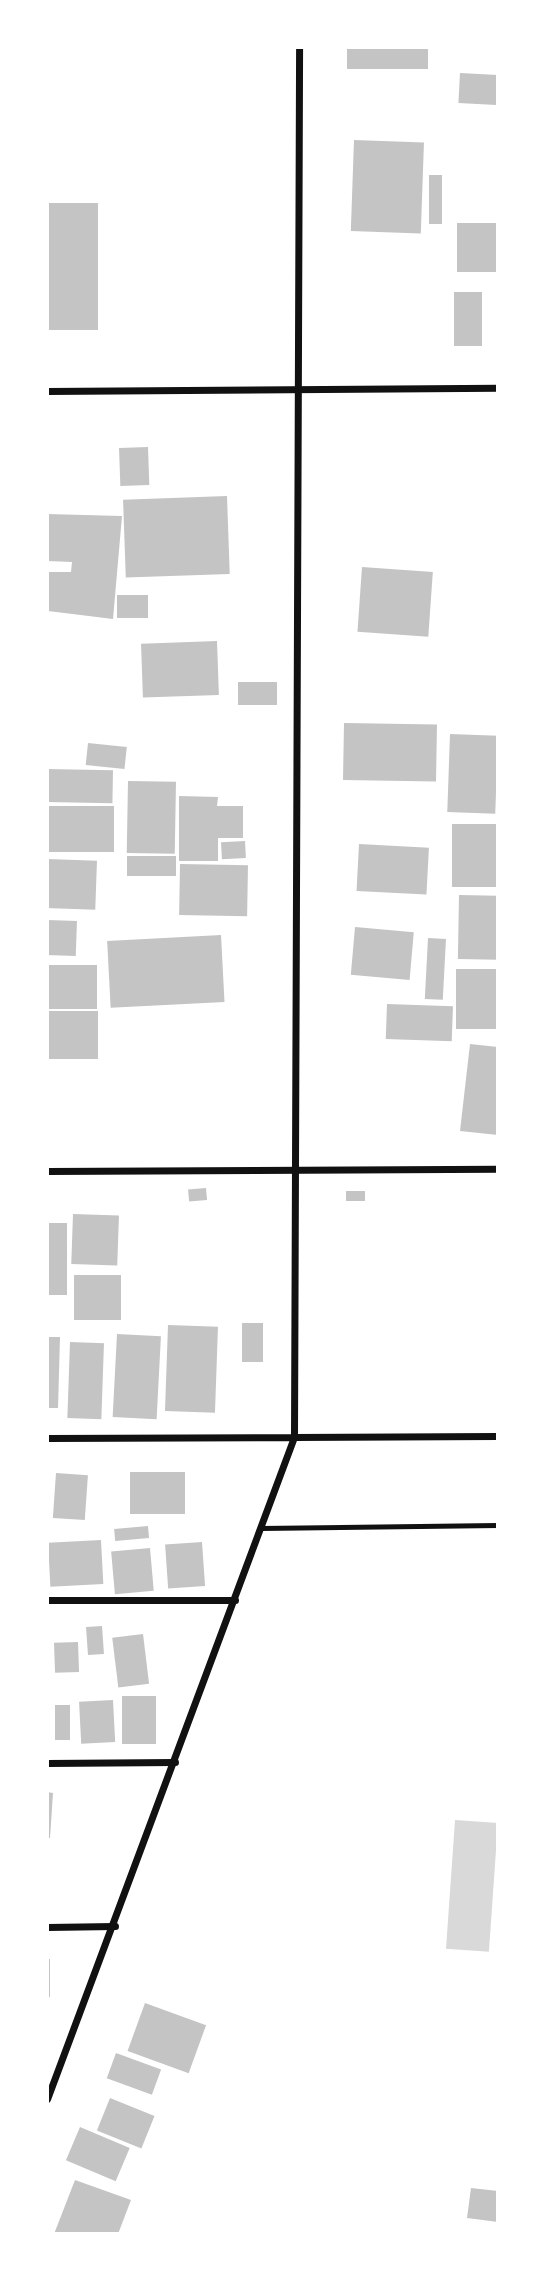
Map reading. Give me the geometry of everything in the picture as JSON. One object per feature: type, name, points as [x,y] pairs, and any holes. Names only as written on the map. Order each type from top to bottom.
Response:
[{"type":"street","points":[[47,2099],[115,1926],[294,1437],[299,47]]},
{"type":"street","points":[[47,391],[299,394],[498,388]]},
{"type":"street","points":[[47,1171],[498,1169]]},
{"type":"street","points":[[47,1438],[498,1436]]},
{"type":"street","points":[[47,1600],[235,1600]]},
{"type":"street","points":[[47,1763],[175,1762]]},
{"type":"street","points":[[47,1927],[115,1926]]},
{"type":"lane","points":[[261,1528],[498,1525]]},
{"type":"shaded area","points":[[455,1820],[498,1823],[489,1952],[446,1949]]},
{"type":"building","points":[[347,47],[428,47],[428,69],[347,69]]},
{"type":"building","points":[[460,73],[498,75],[496,105],[458,103]]},
{"type":"building","points":[[354,140],[424,142],[421,233],[351,231]]},
{"type":"building","points":[[429,175],[442,175],[442,224],[429,224]]},
{"type":"building","points":[[47,203],[98,203],[98,330],[47,330]]},
{"type":"building","points":[[457,223],[498,223],[498,272],[457,272]]},
{"type":"building","points":[[454,292],[482,292],[482,346],[454,346]]},
{"type":"building","points":[[148,447],[149,485],[120,486],[119,448]]},
{"type":"building","points":[[227,496],[230,574],[126,578],[123,500]]},
{"type":"building","points":[[47,514],[122,516],[113,619],[48,611],[49,572],[71,572],[72,562],[47,561]]},
{"type":"building","points":[[362,567],[433,572],[428,637],[357,632]]},
{"type":"building","points":[[117,595],[148,595],[148,618],[117,618]]},
{"type":"building","points":[[217,641],[219,695],[143,698],[141,644]]},
{"type":"building","points":[[238,682],[277,682],[277,705],[238,705]]},
{"type":"building","points":[[344,723],[437,725],[436,782],[343,780]]},
{"type":"building","points":[[450,734],[498,736],[495,814],[447,812]]},
{"type":"building","points":[[88,743],[127,747],[124,769],[86,765]]},
{"type":"building","points":[[47,769],[113,770],[112,803],[47,802]]},
{"type":"building","points":[[128,781],[176,782],[175,854],[127,853]]},
{"type":"building","points":[[179,796],[218,797],[217,806],[243,806],[243,838],[218,838],[218,861],[179,861]]},
{"type":"building","points":[[47,806],[114,806],[114,852],[47,852]]},
{"type":"building","points":[[452,824],[498,824],[498,887],[452,887]]},
{"type":"building","points":[[245,841],[246,858],[222,859],[221,842]]},
{"type":"building","points":[[359,844],[429,848],[426,895],[357,891]]},
{"type":"building","points":[[127,856],[176,856],[176,876],[127,876]]},
{"type":"building","points":[[47,859],[97,861],[95,910],[47,908]]},
{"type":"building","points":[[180,864],[248,865],[247,916],[179,915]]},
{"type":"building","points":[[459,895],[498,896],[497,960],[458,959]]},
{"type":"building","points":[[47,920],[77,921],[76,956],[47,955]]},
{"type":"building","points":[[355,927],[414,932],[410,980],[351,975]]},
{"type":"building","points":[[221,935],[225,1002],[111,1008],[107,941]]},
{"type":"building","points":[[428,938],[446,939],[443,1000],[425,999]]},
{"type":"building","points":[[47,965],[97,965],[97,1009],[47,1009]]},
{"type":"building","points":[[456,969],[498,969],[498,1029],[456,1029]]},
{"type":"building","points":[[387,1004],[453,1006],[452,1041],[386,1039]]},
{"type":"building","points":[[47,1011],[98,1011],[98,1059],[47,1059]]},
{"type":"building","points":[[470,1044],[498,1047],[498,1135],[460,1131]]},
{"type":"building","points":[[206,1188],[207,1200],[189,1202],[188,1190]]},
{"type":"building","points":[[346,1191],[365,1191],[365,1201],[346,1201]]},
{"type":"building","points":[[73,1214],[119,1216],[117,1266],[71,1264]]},
{"type":"building","points":[[47,1223],[67,1223],[67,1295],[47,1295]]},
{"type":"building","points":[[74,1275],[121,1275],[121,1320],[74,1320]]},
{"type":"building","points":[[242,1323],[263,1323],[263,1362],[242,1362]]},
{"type":"building","points":[[168,1325],[218,1327],[215,1413],[165,1411]]},
{"type":"building","points":[[117,1334],[161,1336],[157,1419],[113,1417]]},
{"type":"building","points":[[47,1337],[60,1337],[58,1408],[47,1408]]},
{"type":"building","points":[[70,1342],[104,1343],[101,1419],[67,1418]]},
{"type":"building","points":[[130,1472],[185,1472],[185,1514],[130,1514]]},
{"type":"building","points":[[56,1473],[88,1475],[85,1520],[53,1518]]},
{"type":"building","points":[[148,1526],[149,1538],[115,1541],[114,1529]]},
{"type":"building","points":[[101,1540],[103,1584],[50,1587],[48,1543]]},
{"type":"building","points":[[202,1542],[205,1586],[168,1588],[165,1545]]},
{"type":"building","points":[[150,1548],[154,1591],[115,1594],[111,1551]]},
{"type":"building","points":[[102,1626],[104,1654],[88,1655],[86,1627]]},
{"type":"building","points":[[143,1634],[149,1684],[118,1687],[112,1638]]},
{"type":"building","points":[[78,1642],[79,1672],[55,1673],[54,1643]]},
{"type":"building","points":[[122,1696],[156,1696],[156,1744],[122,1744]]},
{"type":"building","points":[[113,1700],[115,1742],[81,1744],[79,1702]]},
{"type":"building","points":[[55,1705],[70,1705],[70,1740],[55,1740]]},
{"type":"building","points":[[47,1792],[53,1793],[50,1838],[47,1838]]},
{"type":"building","points":[[47,1959],[50,1959],[50,1997],[47,1997]]},
{"type":"building","points":[[145,2003],[206,2025],[189,2073],[128,2051]]},
{"type":"building","points":[[116,2053],[161,2069],[152,2095],[107,2078]]},
{"type":"building","points":[[110,2098],[155,2116],[141,2148],[97,2130]]},
{"type":"building","points":[[80,2127],[130,2148],[116,2181],[66,2160]]},
{"type":"building","points":[[75,2180],[131,2200],[118,2234],[54,2234]]},
{"type":"building","points":[[471,2188],[498,2191],[498,2222],[467,2218]]}]
